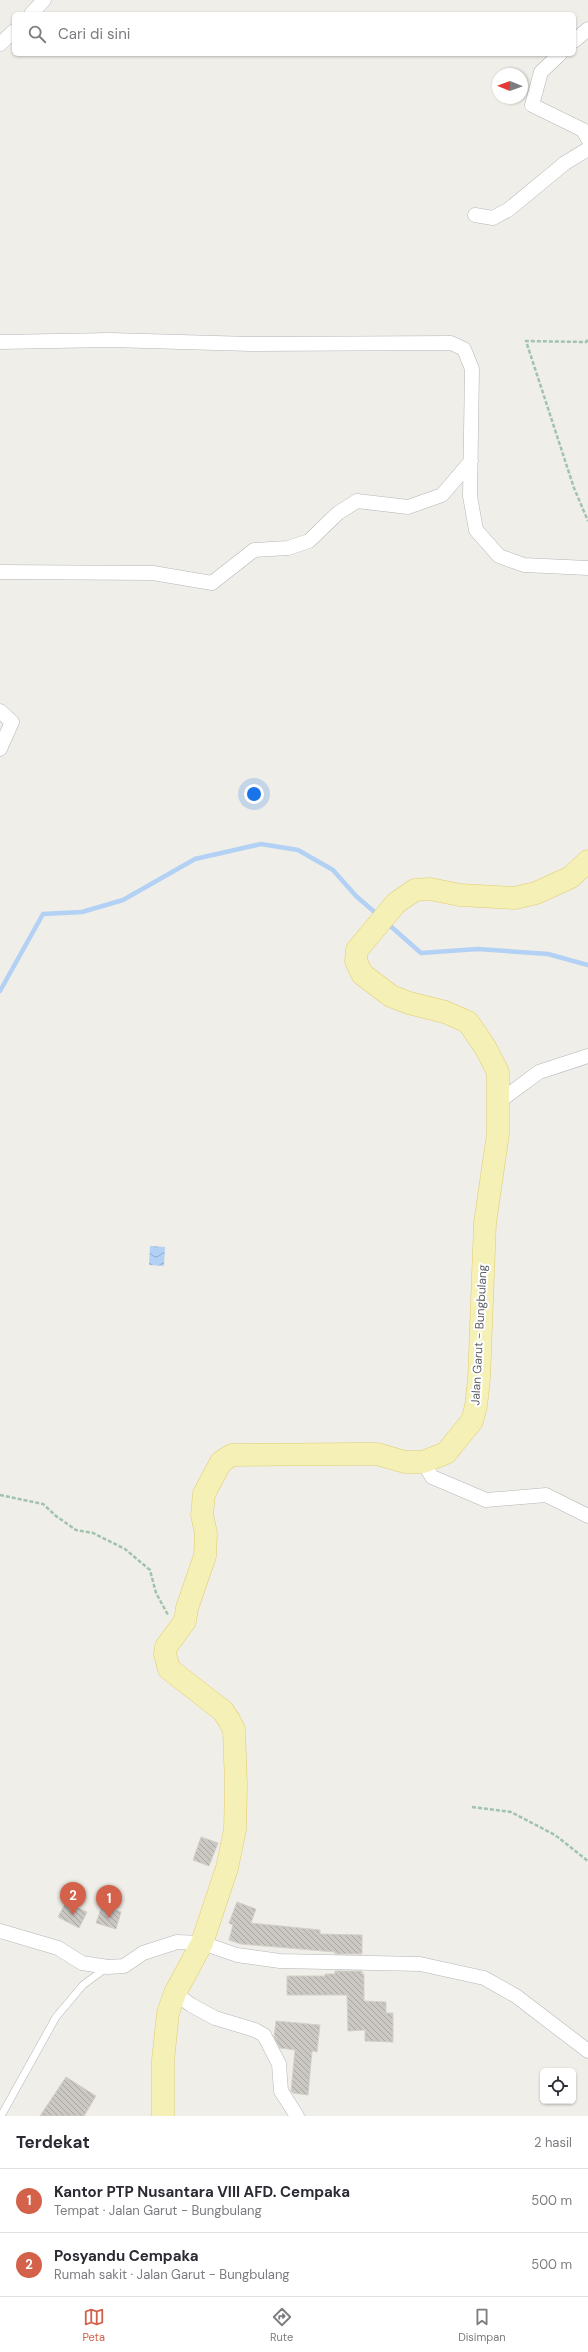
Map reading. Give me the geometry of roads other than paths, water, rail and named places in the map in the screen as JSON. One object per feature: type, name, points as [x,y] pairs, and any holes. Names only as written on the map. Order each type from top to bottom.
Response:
[{"type":"main road","name":"Jalan Garut - Bungbulang","points":[[163,2116],[164,2037],[168,2013],[175,1993],[202,1943],[227,1868],[235,1830],[236,1754],[234,1730],[223,1711],[181,1680],[167,1665],[166,1647],[185,1621],[205,1556],[206,1533],[202,1514],[204,1494],[219,1465],[226,1458],[252,1454],[377,1454],[405,1462],[424,1462],[446,1453],[472,1421],[476,1406],[482,1324],[485,1223],[498,1134],[498,1072],[486,1047],[468,1022],[445,1012],[409,1003],[391,996],[362,974],[356,962],[357,950],[366,936],[396,903],[415,890],[430,889],[460,895],[515,898],[536,893],[571,877],[588,860]]},
{"type":"street","points":[[33,12],[44,0]]},
{"type":"street","points":[[576,39],[588,29]]},
{"type":"street","points":[[0,44],[12,33]]},
{"type":"street","points":[[558,56],[541,72],[532,105],[583,130],[588,139]]},
{"type":"street","points":[[475,215],[493,218],[508,210],[565,163],[588,149]]},
{"type":"street","points":[[0,342],[110,340],[251,344],[451,343],[464,350],[472,369],[470,496],[476,530],[499,556],[524,565],[588,568]]},
{"type":"street","points":[[0,572],[153,573],[212,583],[254,550],[288,548],[309,541],[338,513],[357,501],[408,507],[442,495],[471,461]]},
{"type":"street","points":[[0,711],[12,722],[0,749]]},
{"type":"street","points":[[497,1103],[539,1072],[588,1056]]},
{"type":"street","points":[[424,1462],[432,1477],[486,1500],[546,1495],[588,1516]]},
{"type":"street","points":[[0,1931],[58,1948],[82,1964],[108,1967],[124,1966],[143,1953],[177,1942],[202,1943],[237,1955],[280,1961],[420,1964],[484,1978],[516,1996],[588,2051]]},
{"type":"street","points":[[175,1993],[191,2005],[216,2018],[256,2030],[264,2035],[279,2064],[281,2091],[297,2116]]},
{"type":"lane","points":[[1,2116],[56,2017],[83,1985],[108,1967]]},
{"type":"water","points":[[150,1246],[165,1247],[164,1266],[149,1265]]},
{"type":"waterway","points":[[0,991],[43,914],[82,912],[123,900],[195,859],[261,844],[298,850],[333,870],[356,896],[378,915]]},
{"type":"waterway","points":[[387,923],[421,953],[478,949],[548,954],[588,965]]},
{"type":"place","name":"Posyandu Cempaka","points":[[73,1915]]},
{"type":"place","name":"Kantor PTP Nusantara VIII AFD. Cempaka","points":[[109,1918]]}]
